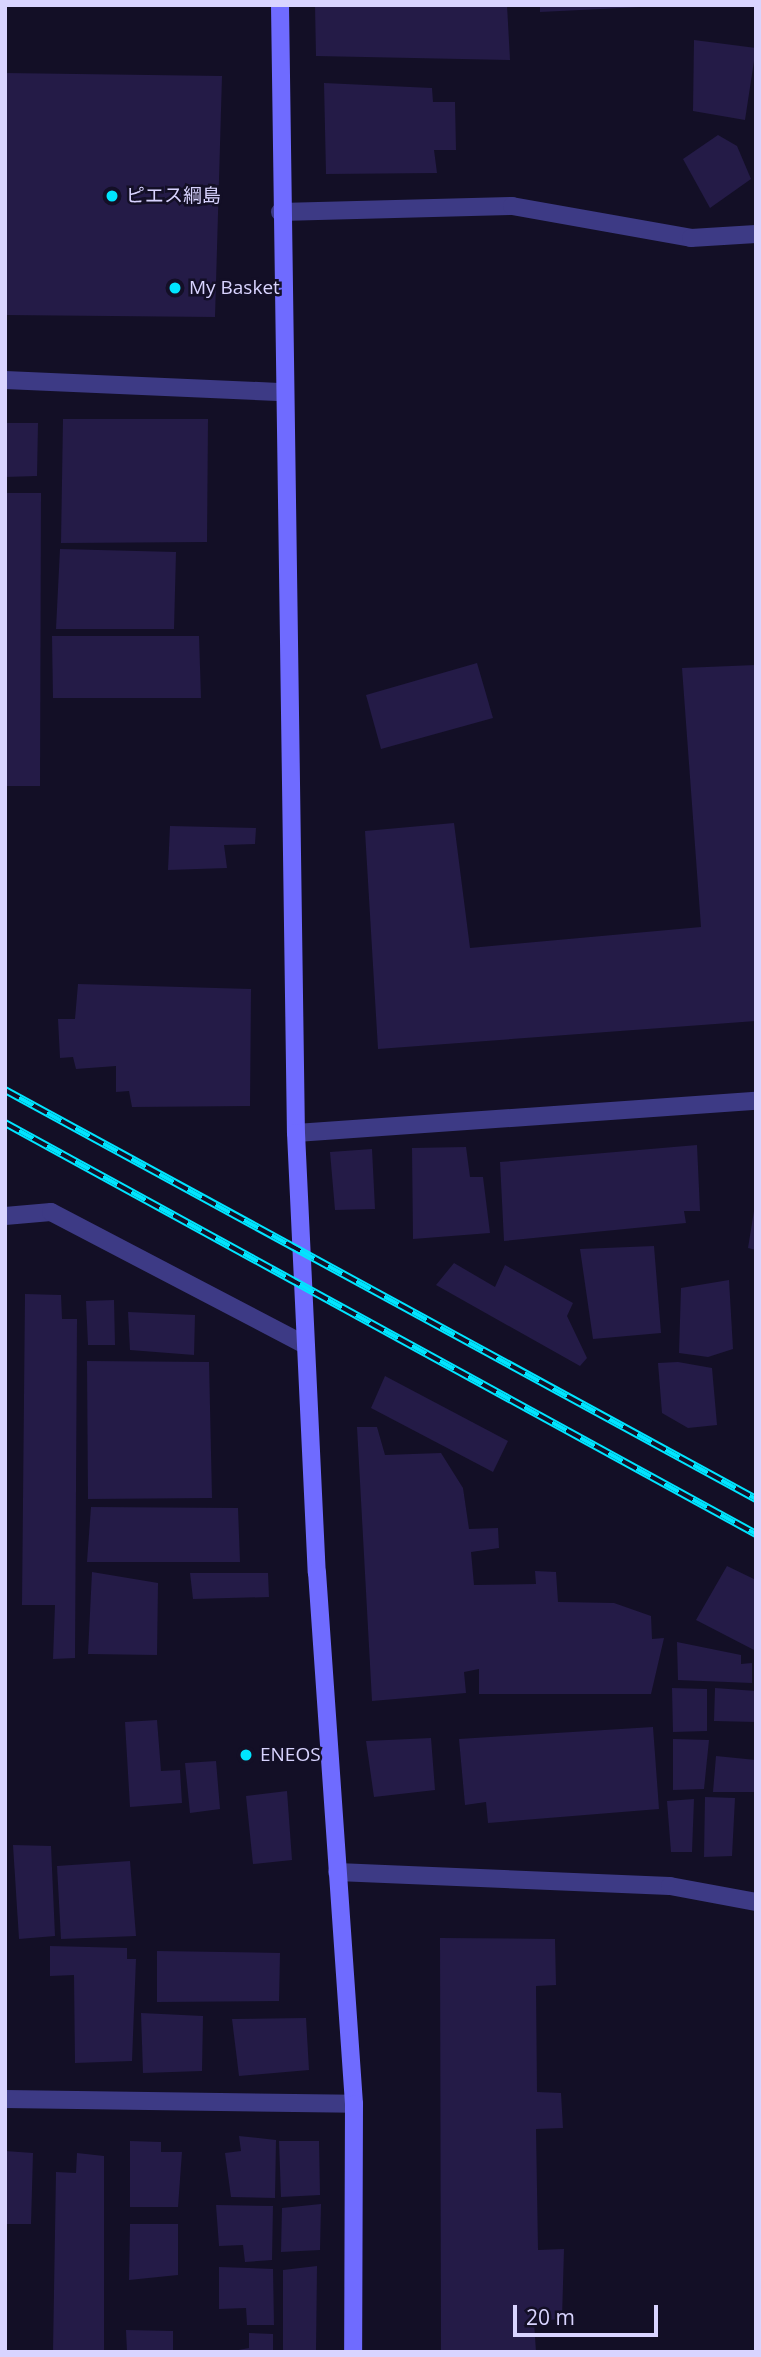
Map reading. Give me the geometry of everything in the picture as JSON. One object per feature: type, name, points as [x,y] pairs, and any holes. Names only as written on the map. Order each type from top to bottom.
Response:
[{"type":"street","points":[[279,5],[280,212],[296,1133],[305,1345],[354,2104],[353,2352]]},
{"type":"street","points":[[280,212],[512,205],[691,238],[756,234]]},
{"type":"street","points":[[5,380],[284,392]]},
{"type":"street","points":[[296,1133],[756,1101]]},
{"type":"street","points":[[5,1216],[51,1212],[305,1345]]},
{"type":"street","points":[[337,1872],[670,1886],[756,1902]]},
{"type":"street","points":[[5,2099],[354,2104]]},
{"type":"building","points":[[315,5],[507,5],[510,60],[316,56]]},
{"type":"building","points":[[540,5],[641,5],[641,7],[540,12]]},
{"type":"building","points":[[694,40],[756,48],[745,120],[693,111]]},
{"type":"building","name":"ピエス綱島","points":[[5,73],[222,76],[215,317],[5,315]]},
{"type":"building","points":[[324,83],[432,88],[433,102],[455,102],[456,150],[434,150],[437,173],[326,174]]},
{"type":"building","points":[[718,135],[737,146],[751,179],[710,208],[683,159]]},
{"type":"building","points":[[63,419],[208,419],[207,542],[61,543]]},
{"type":"building","points":[[5,423],[38,423],[37,476],[5,477]]},
{"type":"building","points":[[5,493],[41,493],[40,786],[5,786]]},
{"type":"building","points":[[60,549],[176,552],[174,629],[56,629]]},
{"type":"building","points":[[52,636],[199,636],[201,698],[53,698]]},
{"type":"building","points":[[477,663],[493,718],[381,749],[366,695]]},
{"type":"building","points":[[756,665],[756,1021],[378,1049],[365,831],[454,823],[470,948],[701,927],[682,668]]},
{"type":"building","points":[[170,826],[256,828],[255,844],[224,845],[227,868],[168,870]]},
{"type":"building","points":[[78,984],[251,989],[250,1106],[132,1107],[129,1091],[116,1092],[116,1066],[76,1069],[73,1057],[60,1058],[58,1019],[75,1019]]},
{"type":"building","points":[[697,1145],[700,1211],[684,1211],[686,1223],[504,1241],[500,1162]]},
{"type":"building","points":[[466,1147],[470,1177],[483,1177],[490,1233],[413,1239],[412,1148]]},
{"type":"building","points":[[372,1149],[375,1209],[335,1210],[330,1152]]},
{"type":"building","points":[[756,1211],[756,1250],[748,1248]]},
{"type":"building","points":[[654,1246],[661,1333],[593,1339],[580,1249]]},
{"type":"building","points":[[454,1263],[495,1287],[505,1265],[573,1303],[567,1316],[587,1358],[580,1366],[436,1285]]},
{"type":"building","points":[[729,1280],[733,1349],[708,1357],[679,1353],[681,1288]]},
{"type":"building","points":[[25,1294],[61,1295],[62,1319],[77,1319],[75,1658],[53,1659],[55,1605],[22,1605]]},
{"type":"building","points":[[114,1300],[115,1345],[88,1345],[86,1301]]},
{"type":"building","points":[[128,1312],[195,1315],[194,1355],[130,1350]]},
{"type":"building","points":[[87,1361],[209,1362],[212,1498],[88,1499]]},
{"type":"building","points":[[678,1362],[712,1368],[717,1425],[688,1428],[662,1413],[658,1363]]},
{"type":"building","points":[[385,1376],[508,1441],[493,1472],[371,1408]]},
{"type":"building","points":[[357,1427],[377,1427],[385,1455],[441,1453],[463,1488],[469,1529],[498,1528],[499,1548],[471,1552],[474,1585],[536,1584],[535,1571],[556,1572],[558,1602],[614,1603],[651,1616],[652,1639],[664,1638],[651,1694],[479,1694],[479,1669],[464,1672],[466,1693],[372,1701]]},
{"type":"building","points":[[91,1507],[238,1508],[240,1562],[87,1562]]},
{"type":"building","points":[[727,1566],[756,1580],[756,1651],[696,1620]]},
{"type":"building","points":[[92,1572],[158,1583],[157,1655],[88,1654]]},
{"type":"building","points":[[190,1573],[268,1573],[269,1597],[193,1599]]},
{"type":"building","points":[[677,1642],[741,1655],[741,1664],[752,1663],[752,1683],[678,1680]]},
{"type":"building","points":[[672,1688],[707,1689],[707,1731],[673,1732]]},
{"type":"building","points":[[715,1688],[756,1691],[756,1722],[714,1721]]},
{"type":"building","points":[[157,1720],[161,1771],[180,1770],[182,1803],[130,1807],[125,1722]]},
{"type":"building","points":[[653,1727],[659,1809],[488,1823],[486,1802],[465,1805],[459,1739]]},
{"type":"building","points":[[431,1738],[435,1790],[374,1797],[366,1741]]},
{"type":"building","points":[[673,1739],[709,1740],[704,1789],[673,1790]]},
{"type":"building","points":[[716,1756],[756,1760],[756,1792],[713,1792]]},
{"type":"building","points":[[216,1761],[220,1809],[190,1813],[185,1763]]},
{"type":"building","points":[[287,1791],[292,1860],[253,1864],[246,1796]]},
{"type":"building","points":[[705,1797],[735,1798],[732,1856],[704,1857]]},
{"type":"building","points":[[694,1799],[692,1852],[671,1852],[667,1801]]},
{"type":"building","points":[[13,1845],[51,1846],[55,1936],[19,1939]]},
{"type":"building","points":[[130,1861],[136,1936],[61,1939],[57,1866]]},
{"type":"building","points":[[440,1938],[555,1939],[556,1985],[536,1986],[537,2092],[561,2093],[563,2128],[536,2129],[538,2250],[564,2249],[562,2319],[534,2321],[536,2352],[441,2352]]},
{"type":"building","points":[[50,1946],[127,1948],[127,1959],[136,1959],[132,2061],[75,2063],[74,1975],[50,1976]]},
{"type":"building","points":[[157,1951],[280,1953],[279,2001],[157,2002]]},
{"type":"building","points":[[141,2013],[203,2016],[202,2071],[143,2073]]},
{"type":"building","points":[[306,2018],[309,2070],[239,2076],[232,2019]]},
{"type":"building","points":[[239,2136],[276,2140],[275,2198],[231,2197],[225,2153],[241,2151]]},
{"type":"building","points":[[130,2141],[161,2142],[161,2152],[182,2152],[178,2207],[130,2207]]},
{"type":"building","points":[[279,2141],[319,2141],[320,2195],[281,2197]]},
{"type":"building","points":[[5,2151],[33,2153],[31,2224],[5,2224]]},
{"type":"building","points":[[77,2153],[104,2156],[104,2352],[53,2352],[56,2172],[76,2173]]},
{"type":"building","points":[[321,2204],[320,2250],[281,2252],[282,2208]]},
{"type":"building","points":[[216,2205],[273,2206],[272,2260],[245,2262],[243,2245],[219,2246]]},
{"type":"building","points":[[130,2224],[178,2224],[178,2275],[129,2280]]},
{"type":"building","points":[[317,2266],[316,2351],[283,2352],[283,2270]]},
{"type":"building","points":[[219,2267],[273,2269],[274,2325],[247,2325],[246,2308],[219,2309]]},
{"type":"building","points":[[126,2330],[173,2331],[173,2352],[127,2352]]},
{"type":"building","points":[[249,2333],[273,2334],[273,2352],[228,2352],[249,2348]]},
{"type":"railway","points":[[5,1090],[756,1499]]},
{"type":"railway","points":[[5,1123],[756,1534]]},
{"type":"place","name":"ピエス綱島","points":[[112,196]]},
{"type":"place","name":"My Basket","points":[[175,288]]},
{"type":"place","name":"ENEOS","points":[[246,1755]]}]
